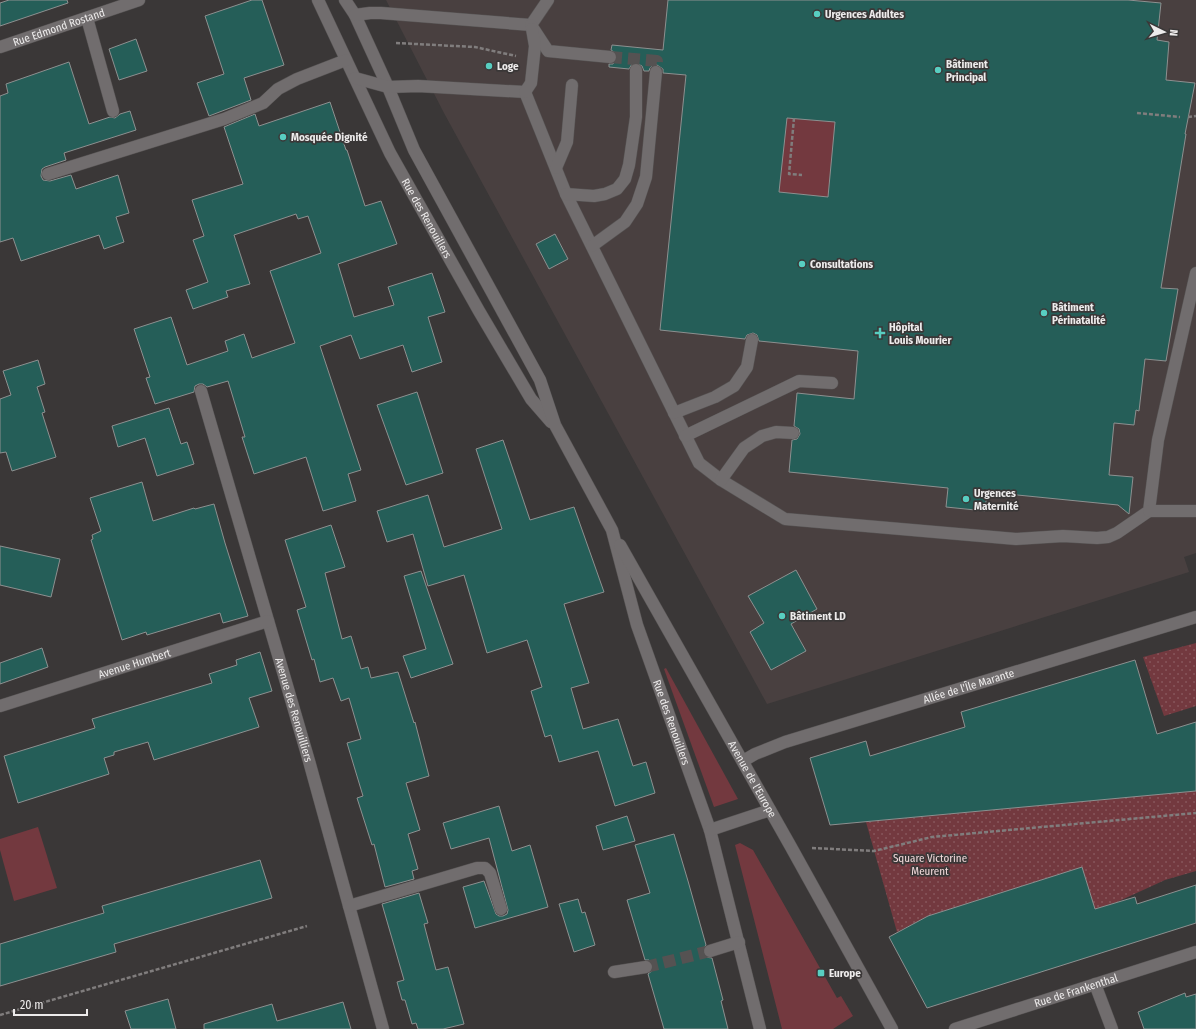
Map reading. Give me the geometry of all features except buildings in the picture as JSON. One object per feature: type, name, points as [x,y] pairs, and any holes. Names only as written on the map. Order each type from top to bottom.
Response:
[{"type":"street","name":"Rue Edmond Rostand","points":[[0,47],[140,0]]},
{"type":"street","name":"Rue des Renouillers","points":[[318,0],[390,153],[479,311],[531,399],[555,426]]},
{"type":"street","name":"Rue des Renouillers","points":[[345,0],[355,15],[388,87],[414,150],[540,380],[555,426],[612,530],[637,625],[710,830],[760,1029]]},
{"type":"street","name":"Rue des Renouillers","points":[[354,0],[355,15]]},
{"type":"street","points":[[525,92],[531,83],[534,59],[535,46],[531,25],[548,0]]},
{"type":"street","points":[[355,15],[370,12],[531,25]]},
{"type":"street","points":[[87,18],[113,111]]},
{"type":"street","points":[[531,25],[548,51],[610,57]]},
{"type":"street","points":[[48,174],[224,119],[263,103],[278,89],[297,79],[346,60]]},
{"type":"street","points":[[566,194],[594,196],[605,194],[617,189],[625,179],[629,165],[636,117],[636,70]]},
{"type":"street","points":[[592,246],[625,222],[637,204],[646,177],[656,72]]},
{"type":"street","points":[[355,78],[388,87],[418,86],[525,92]]},
{"type":"street","points":[[556,168],[567,142],[572,85]]},
{"type":"street","points":[[525,92],[566,194],[685,436],[699,463],[721,480],[785,519],[1016,539],[1063,536],[1086,538],[1108,537],[1126,528],[1149,511],[1196,511]]},
{"type":"street","points":[[1149,511],[1158,440],[1196,273]]},
{"type":"street","points":[[674,413],[715,397],[734,386],[747,367],[752,340]]},
{"type":"street","points":[[685,436],[799,381],[832,383]]},
{"type":"street","name":"Avenue des Renouilliers","points":[[201,391],[311,769],[383,1029]]},
{"type":"street","points":[[721,480],[744,448],[762,436],[776,432],[793,433]]},
{"type":"street","name":"Avenue de l'Europe","points":[[612,530],[892,1029]]},
{"type":"street","name":"Allée de l'Île Marante","points":[[742,761],[754,754],[785,742],[1196,617]]},
{"type":"street","name":"Avenue Humbert","points":[[0,706],[268,621]]},
{"type":"street","points":[[710,830],[770,810]]},
{"type":"street","points":[[349,906],[477,868],[485,868],[490,874],[501,909]]},
{"type":"street","points":[[710,950],[738,942]]},
{"type":"street","name":"Rue de Frankenthal","points":[[955,1029],[1196,952]]},
{"type":"street","points":[[614,972],[646,966]]},
{"type":"street","points":[[1095,984],[1112,1029]]},
{"type":"path","points":[[396,42],[474,47],[534,59]]},
{"type":"path","points":[[1138,113],[1180,117]]},
{"type":"path","points":[[1188,118],[1196,116]]},
{"type":"path","points":[[794,118],[789,174],[802,175]]},
{"type":"path","points":[[791,847],[874,850],[932,837],[1196,813]]},
{"type":"path","points":[[0,1015],[307,926]]},
{"type":"shaded area","name":"Hôpital Louis Mourier","points":[[386,0],[1196,0],[1196,553],[1184,557],[1189,572],[767,704],[444,113]]},
{"type":"green space","points":[[787,118],[835,122],[828,197],[779,192]]},
{"type":"green space","points":[[1196,643],[1196,706],[1164,716],[1143,657]]},
{"type":"green space","points":[[666,668],[738,799],[714,807],[664,669]]},
{"type":"green space","name":"Square Victorine Meurent","points":[[1196,791],[1196,871],[1165,880],[1117,902],[1095,909],[1082,867],[928,916],[897,932],[866,822]]},
{"type":"green space","points":[[38,827],[57,888],[14,901],[0,850],[0,839]]},
{"type":"green space","points":[[740,843],[753,850],[837,998],[841,996],[853,1016],[833,1029],[782,1029],[735,845]]},
{"type":"tunnel","points":[[610,57],[657,61],[656,72]]},
{"type":"tunnel","points":[[646,967],[710,951]]},
{"type":"place","name":"Urgences Adultes","points":[[817,14]]},
{"type":"place","name":"Loge","points":[[489,66]]},
{"type":"place","name":"Bâtiment Principal","points":[[938,70]]},
{"type":"place","name":"Mosquée Dignité","points":[[283,137]]},
{"type":"place","name":"Consultations","points":[[802,264]]},
{"type":"place","name":"Bâtiment Périnatalité","points":[[1044,313]]},
{"type":"place","name":"Hôpital Louis Mourier","points":[[880,333]]},
{"type":"place","name":"Urgences Maternité","points":[[966,499]]},
{"type":"place","name":"Bâtiment LD","points":[[782,616]]},
{"type":"place","name":"Europe","points":[[821,973]]}]
